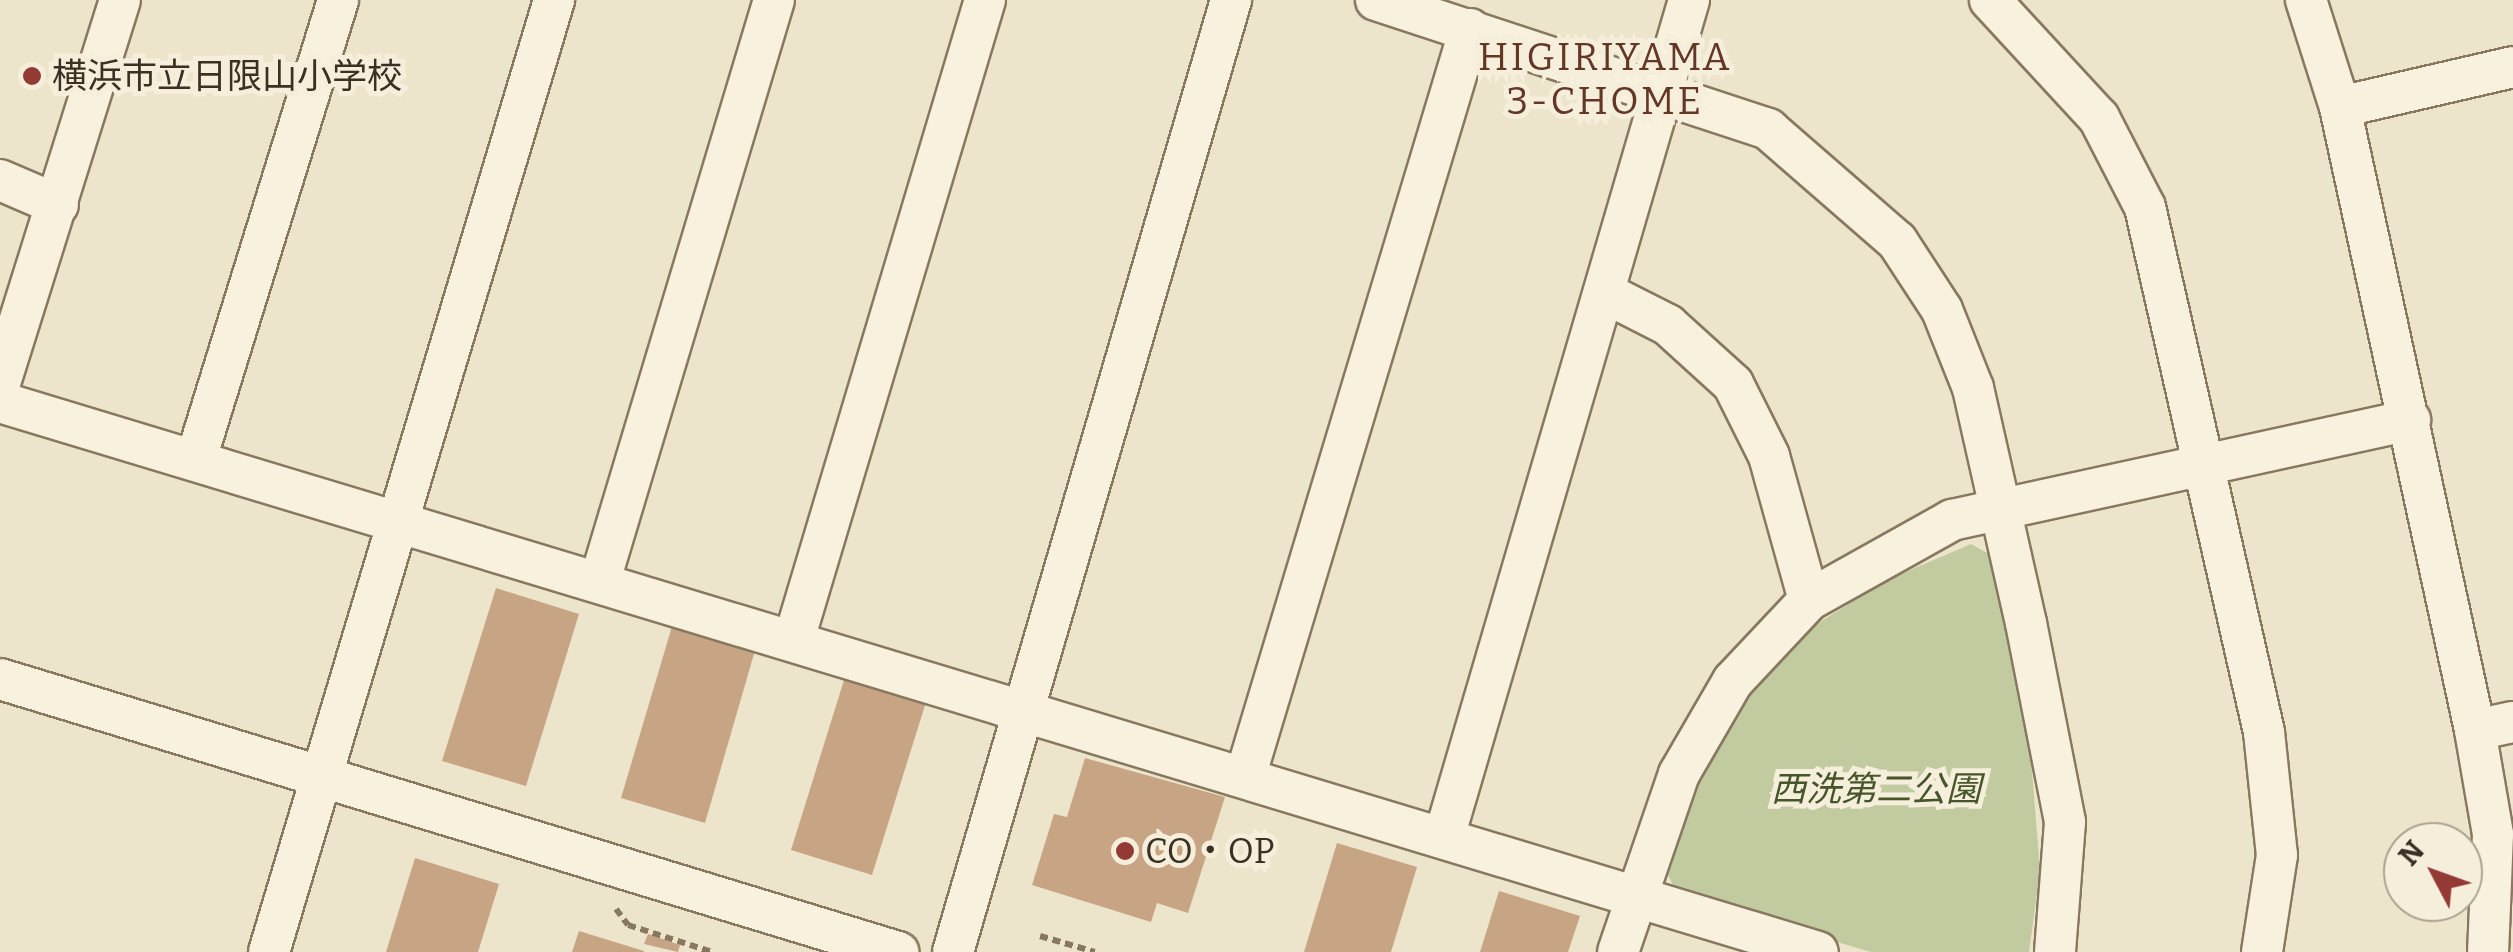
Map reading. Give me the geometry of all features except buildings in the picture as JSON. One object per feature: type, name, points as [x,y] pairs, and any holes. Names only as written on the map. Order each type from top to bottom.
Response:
[{"type":"street","points":[[0,383],[120,0]]},
{"type":"street","points":[[196,459],[338,0]]},
{"type":"street","points":[[269,952],[554,0]]},
{"type":"street","points":[[601,578],[774,0]]},
{"type":"street","points":[[795,636],[985,0]]},
{"type":"street","points":[[954,952],[1232,0]]},
{"type":"street","points":[[1376,0],[1768,129],[1897,241],[1942,310],[1973,388],[2065,822],[2055,952]]},
{"type":"street","points":[[1444,834],[1605,293],[1659,90],[1690,0]]},
{"type":"street","points":[[1990,0],[2042,46],[2099,118],[2145,206],[2264,732],[2277,856],[2262,952]]},
{"type":"street","points":[[2306,0],[2340,107],[2410,420],[2494,726],[2488,952]]},
{"type":"street","points":[[1246,774],[1470,29]]},
{"type":"street","points":[[2340,107],[2513,66]]},
{"type":"street","points":[[0,180],[58,205]]},
{"type":"street","points":[[1605,293],[1668,326],[1733,384],[1769,456],[1809,600]]},
{"type":"street","points":[[0,402],[795,636],[1634,892],[1818,952]]},
{"type":"street","points":[[1618,952],[1634,892],[1678,774],[1733,681],[1809,600],[1952,520],[2410,420]]},
{"type":"street","points":[[0,679],[898,952]]},
{"type":"path","points":[[1040,936],[1095,952]]},
{"type":"green space","name":"西洗第二公園","points":[[1971,544],[1989,554],[2030,746],[2040,871],[2029,952],[1871,952],[1678,895],[1667,873],[1701,777],[1751,690],[1812,627],[1887,580]]},
{"type":"place","name":"横浜市立日限山小学校","points":[[32,76]]},
{"type":"place","name":"CO・OP","points":[[1125,851]]},
{"type":"district","name":"HIGIRIYAMA 3-CHOME","points":[[1605,80]]}]
